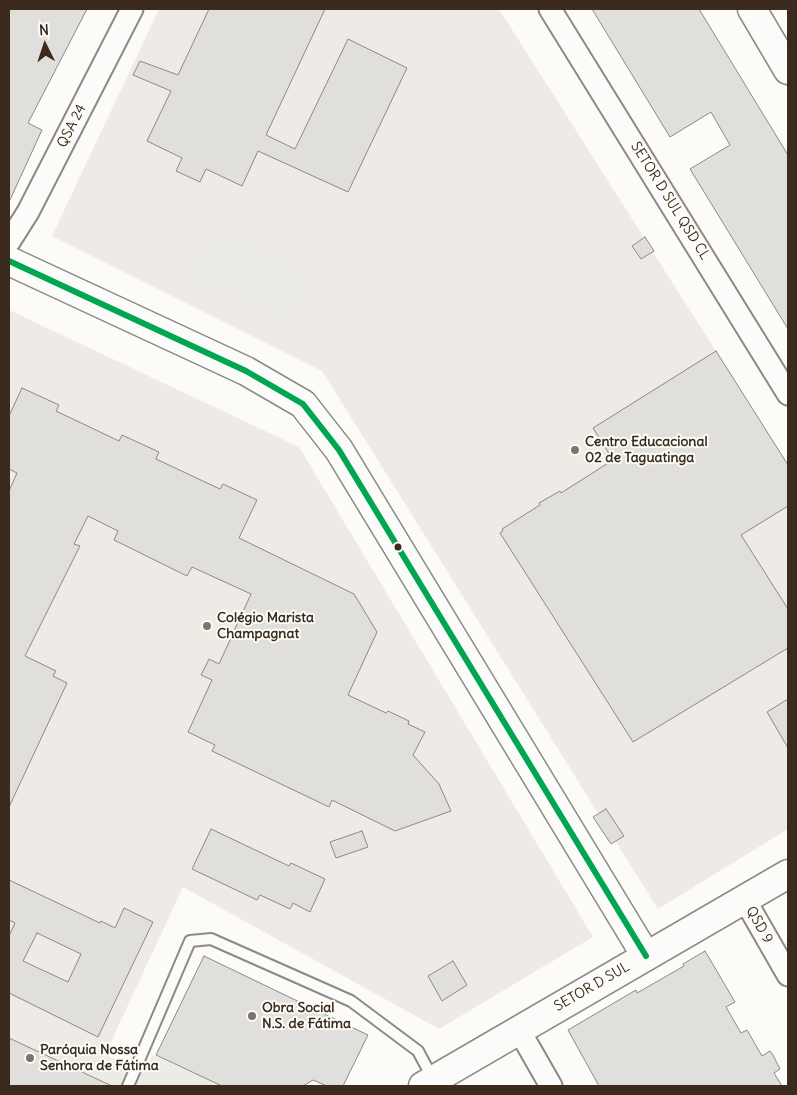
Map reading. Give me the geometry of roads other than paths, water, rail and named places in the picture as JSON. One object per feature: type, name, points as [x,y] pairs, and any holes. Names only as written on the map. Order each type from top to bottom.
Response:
[{"type":"main road","points":[[752,9],[788,70]]},
{"type":"main road","points":[[9,261],[246,371],[303,404],[339,450],[646,956]]},
{"type":"main road","name":"SETOR D SUL","points":[[428,1083],[788,874]]},
{"type":"street","name":"QSA 24","points":[[9,242],[28,212],[132,9]]},
{"type":"street","name":"SETOR D SUL QSD CL","points":[[550,9],[788,394]]},
{"type":"street","name":"QSD 9","points":[[745,900],[788,975]]},
{"type":"street","points":[[519,1030],[552,1086]]},
{"type":"lane","points":[[128,1086],[190,941],[210,939],[351,1001],[418,1051],[428,1083]]},
{"type":"place","name":"Centro Educacional 02 de Taguatinga","points":[[575,450]]},
{"type":"place","name":"Colégio Marista Champagnat","points":[[207,626]]},
{"type":"place","name":"Obra Social N.S. de Fátima","points":[[252,1016]]},
{"type":"place","name":"Paróquia Nossa Senhora de Fátima","points":[[30,1058]]}]
